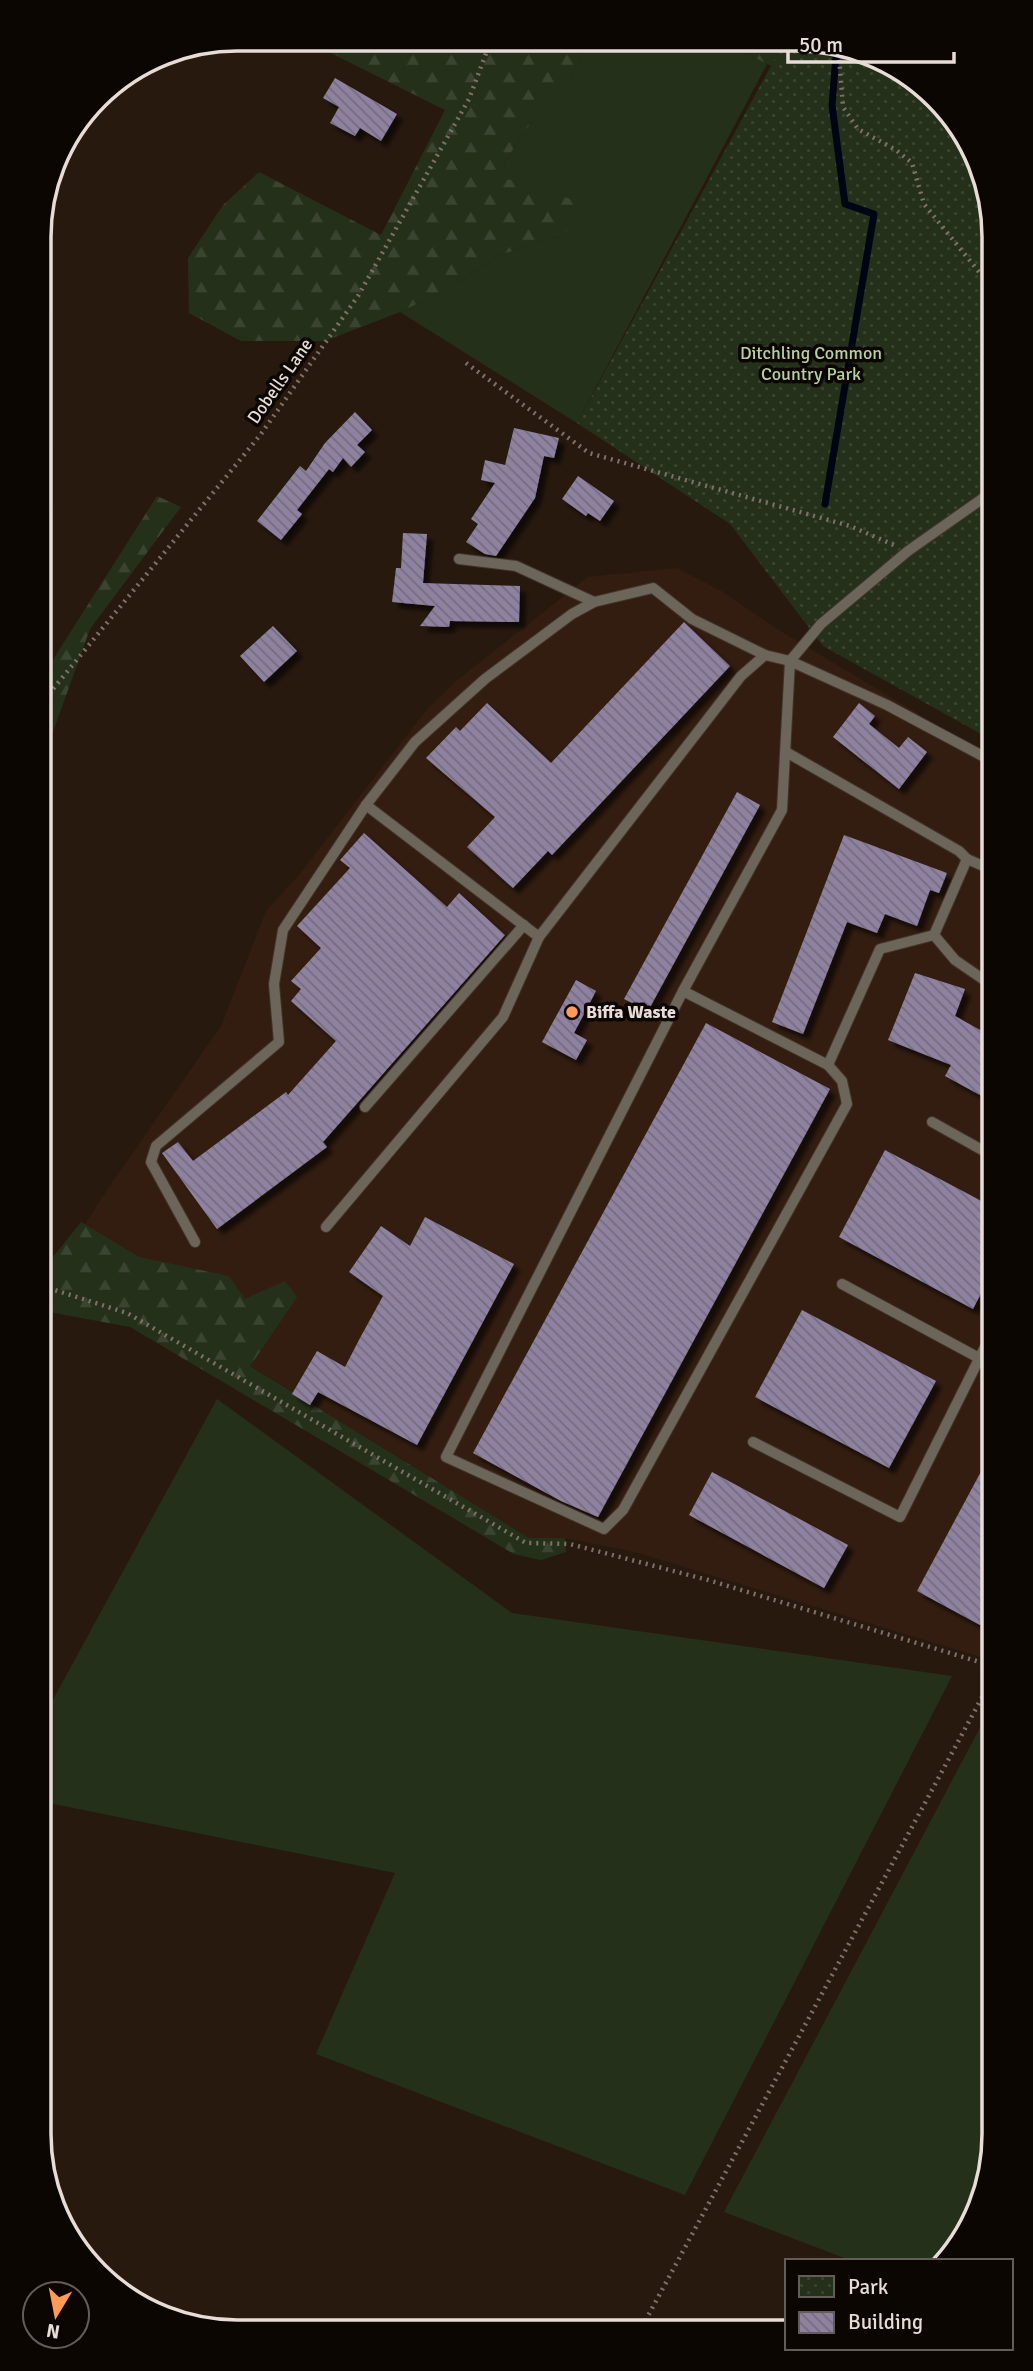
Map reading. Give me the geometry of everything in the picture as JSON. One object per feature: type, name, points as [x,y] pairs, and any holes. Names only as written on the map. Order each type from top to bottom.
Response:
[{"type":"lane","points":[[683,990],[828,1065],[842,1081],[847,1104],[623,1510],[604,1529],[446,1457],[683,990],[782,810],[790,661],[821,624],[908,551],[982,499]]},
{"type":"lane","points":[[459,559],[516,566],[594,602]]},
{"type":"lane","points":[[195,1242],[151,1162],[156,1146],[279,1042],[274,984],[283,930],[366,805],[415,742],[485,679],[572,614],[594,602],[653,588],[692,619],[765,655],[790,661],[887,705],[982,756]]},
{"type":"lane","points":[[326,1227],[503,1017],[539,937],[741,676],[765,655]]},
{"type":"lane","points":[[786,752],[982,866]]},
{"type":"lane","points":[[366,805],[539,937]]},
{"type":"lane","points":[[934,935],[967,859]]},
{"type":"lane","points":[[365,1107],[524,925]]},
{"type":"lane","points":[[934,935],[955,960],[982,979]]},
{"type":"lane","points":[[828,1065],[880,949],[934,935]]},
{"type":"lane","points":[[932,1122],[982,1150]]},
{"type":"lane","points":[[842,1284],[979,1358]]},
{"type":"lane","points":[[753,1442],[900,1517],[982,1353]]},
{"type":"path","name":"Dobells Lane","points":[[51,691],[261,433],[358,296],[469,99],[487,51]]},
{"type":"path","points":[[839,56],[843,107],[858,129],[896,150],[912,163],[924,204],[982,276]]},
{"type":"path","points":[[466,363],[589,453],[850,526],[908,551]]},
{"type":"path","points":[[646,2320],[982,1697]]},
{"type":"shaded area","points":[[677,568],[723,592],[774,627],[982,752],[982,1657],[635,1552],[565,1538],[529,1538],[249,1365],[51,1278],[107,1190],[221,1026],[266,911],[299,875],[428,708],[456,681],[588,577]]},
{"type":"green space","points":[[327,51],[583,51],[569,82],[525,130],[504,164],[507,179],[574,200],[573,225],[560,236],[500,255],[445,291],[325,341],[241,341],[189,313],[188,258],[223,205],[259,172],[381,235],[445,110]]},
{"type":"green space","points":[[583,51],[740,51],[767,64],[577,423],[400,312],[445,291],[500,255],[560,236],[537,190],[506,179],[504,164],[525,130],[569,82]]},
{"type":"green space","points":[[740,51],[779,51],[771,66]]},
{"type":"green space","name":"Ditchling Common Country Park","points":[[779,51],[832,54],[856,61],[878,70],[909,89],[928,105],[957,144],[976,189],[981,213],[982,735],[823,646],[730,524],[577,423]]},
{"type":"green space","points":[[157,496],[181,507],[90,629],[51,737],[51,663]]},
{"type":"green space","points":[[81,1222],[139,1257],[229,1276],[245,1299],[285,1281],[297,1297],[250,1366],[529,1538],[565,1538],[566,1552],[541,1560],[514,1554],[130,1327],[51,1312],[51,1260]]},
{"type":"green space","points":[[217,1399],[512,1613],[952,1676],[685,2195],[316,2054],[395,1873],[51,1803],[51,1703]]},
{"type":"green space","points":[[982,1724],[982,2146],[979,2170],[963,2216],[934,2259],[847,2259],[724,2212]]},
{"type":"building","points":[[335,78],[397,114],[381,141],[360,128],[355,136],[330,123],[339,107],[323,98]]},
{"type":"building","points":[[355,412],[372,430],[357,445],[365,452],[351,467],[343,458],[333,472],[329,469],[297,510],[302,514],[281,540],[257,521],[300,466],[306,471],[325,443]]},
{"type":"building","points":[[514,428],[559,438],[554,458],[544,456],[535,498],[496,556],[485,554],[466,542],[478,524],[471,519],[495,483],[481,480],[485,460],[505,465]]},
{"type":"building","points":[[578,476],[614,501],[600,521],[588,513],[586,516],[562,499]]},
{"type":"building","points":[[403,533],[427,534],[423,583],[520,586],[519,622],[450,621],[449,627],[420,626],[435,606],[392,602],[396,568],[401,568]]},
{"type":"building","points":[[684,622],[730,666],[552,855],[548,851],[513,888],[467,847],[495,817],[426,758],[456,727],[460,731],[487,703],[551,763]]},
{"type":"building","points":[[273,626],[297,651],[264,682],[240,656]]},
{"type":"building","points":[[859,703],[875,716],[869,724],[899,748],[908,737],[927,752],[899,789],[833,737]]},
{"type":"building","points":[[737,792],[760,805],[648,1011],[624,999]]},
{"type":"building","points":[[364,833],[447,907],[459,893],[505,935],[323,1142],[327,1147],[217,1229],[162,1153],[178,1142],[193,1161],[286,1092],[288,1095],[336,1041],[291,1001],[301,989],[291,981],[321,948],[297,926],[350,868],[340,860]]},
{"type":"building","points":[[844,835],[947,873],[939,893],[930,890],[917,926],[885,914],[877,933],[847,922],[803,1034],[772,1022]]},
{"type":"building","points":[[915,973],[965,989],[955,1016],[982,1031],[982,1096],[945,1076],[951,1065],[888,1040]]},
{"type":"building","name":"Biffa Waste","points":[[576,980],[596,991],[574,1033],[587,1040],[576,1060],[542,1042]]},
{"type":"building","points":[[706,1023],[830,1089],[598,1517],[561,1501],[473,1453]]},
{"type":"building","points":[[885,1150],[982,1201],[982,1292],[973,1309],[839,1237]]},
{"type":"building","points":[[425,1217],[514,1264],[417,1445],[318,1392],[310,1405],[292,1394],[317,1351],[345,1367],[383,1296],[349,1272],[381,1226],[410,1246]]},
{"type":"building","points":[[802,1310],[936,1381],[889,1468],[755,1397]]},
{"type":"building","points":[[982,1470],[980,1625],[917,1591]]},
{"type":"building","points":[[712,1472],[848,1545],[824,1588],[689,1515]]},
{"type":"waterway","points":[[825,504],[874,214],[845,204],[832,105],[836,55]]},
{"type":"place","name":"Biffa Waste","points":[[572,1012]]}]
